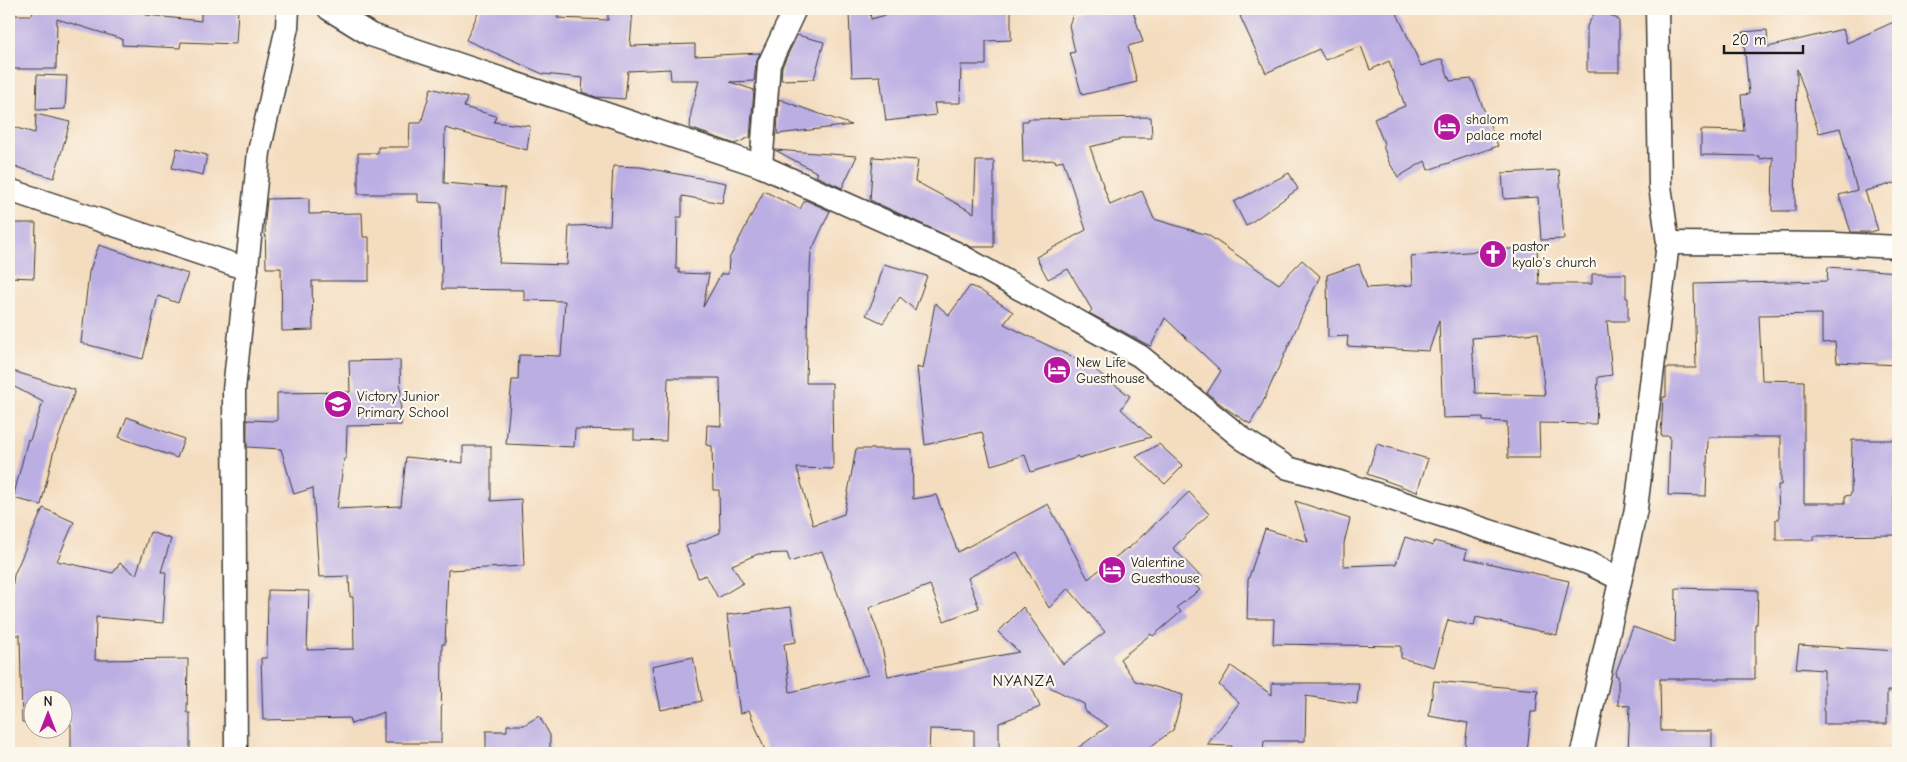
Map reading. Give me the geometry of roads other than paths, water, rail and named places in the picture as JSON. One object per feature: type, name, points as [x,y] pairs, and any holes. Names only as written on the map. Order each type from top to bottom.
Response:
[{"type":"street","points":[[236,753],[234,390],[259,152],[287,27],[288,9]]},
{"type":"street","points":[[329,9],[371,35],[761,166],[956,253],[1140,356],[1243,439],[1288,468],[1336,481],[1579,560],[1620,579]]},
{"type":"street","points":[[761,166],[769,64],[795,9]]},
{"type":"street","points":[[1582,753],[1636,510],[1668,243],[1660,186],[1657,9]]},
{"type":"street","points":[[9,190],[247,269]]},
{"type":"street","points":[[1668,243],[1836,244],[1898,247]]},
{"type":"place","name":"shalom palace motel","points":[[1447,127]]},
{"type":"place","name":"pastor kyalo's church","points":[[1493,254]]},
{"type":"place","name":"New Life Guesthouse","points":[[1057,370]]},
{"type":"place","name":"Victory Junior Primary School","points":[[338,404]]},
{"type":"place","name":"Valentine Guesthouse","points":[[1112,570]]},
{"type":"district","name":"NYANZA","points":[[1024,681]]}]
